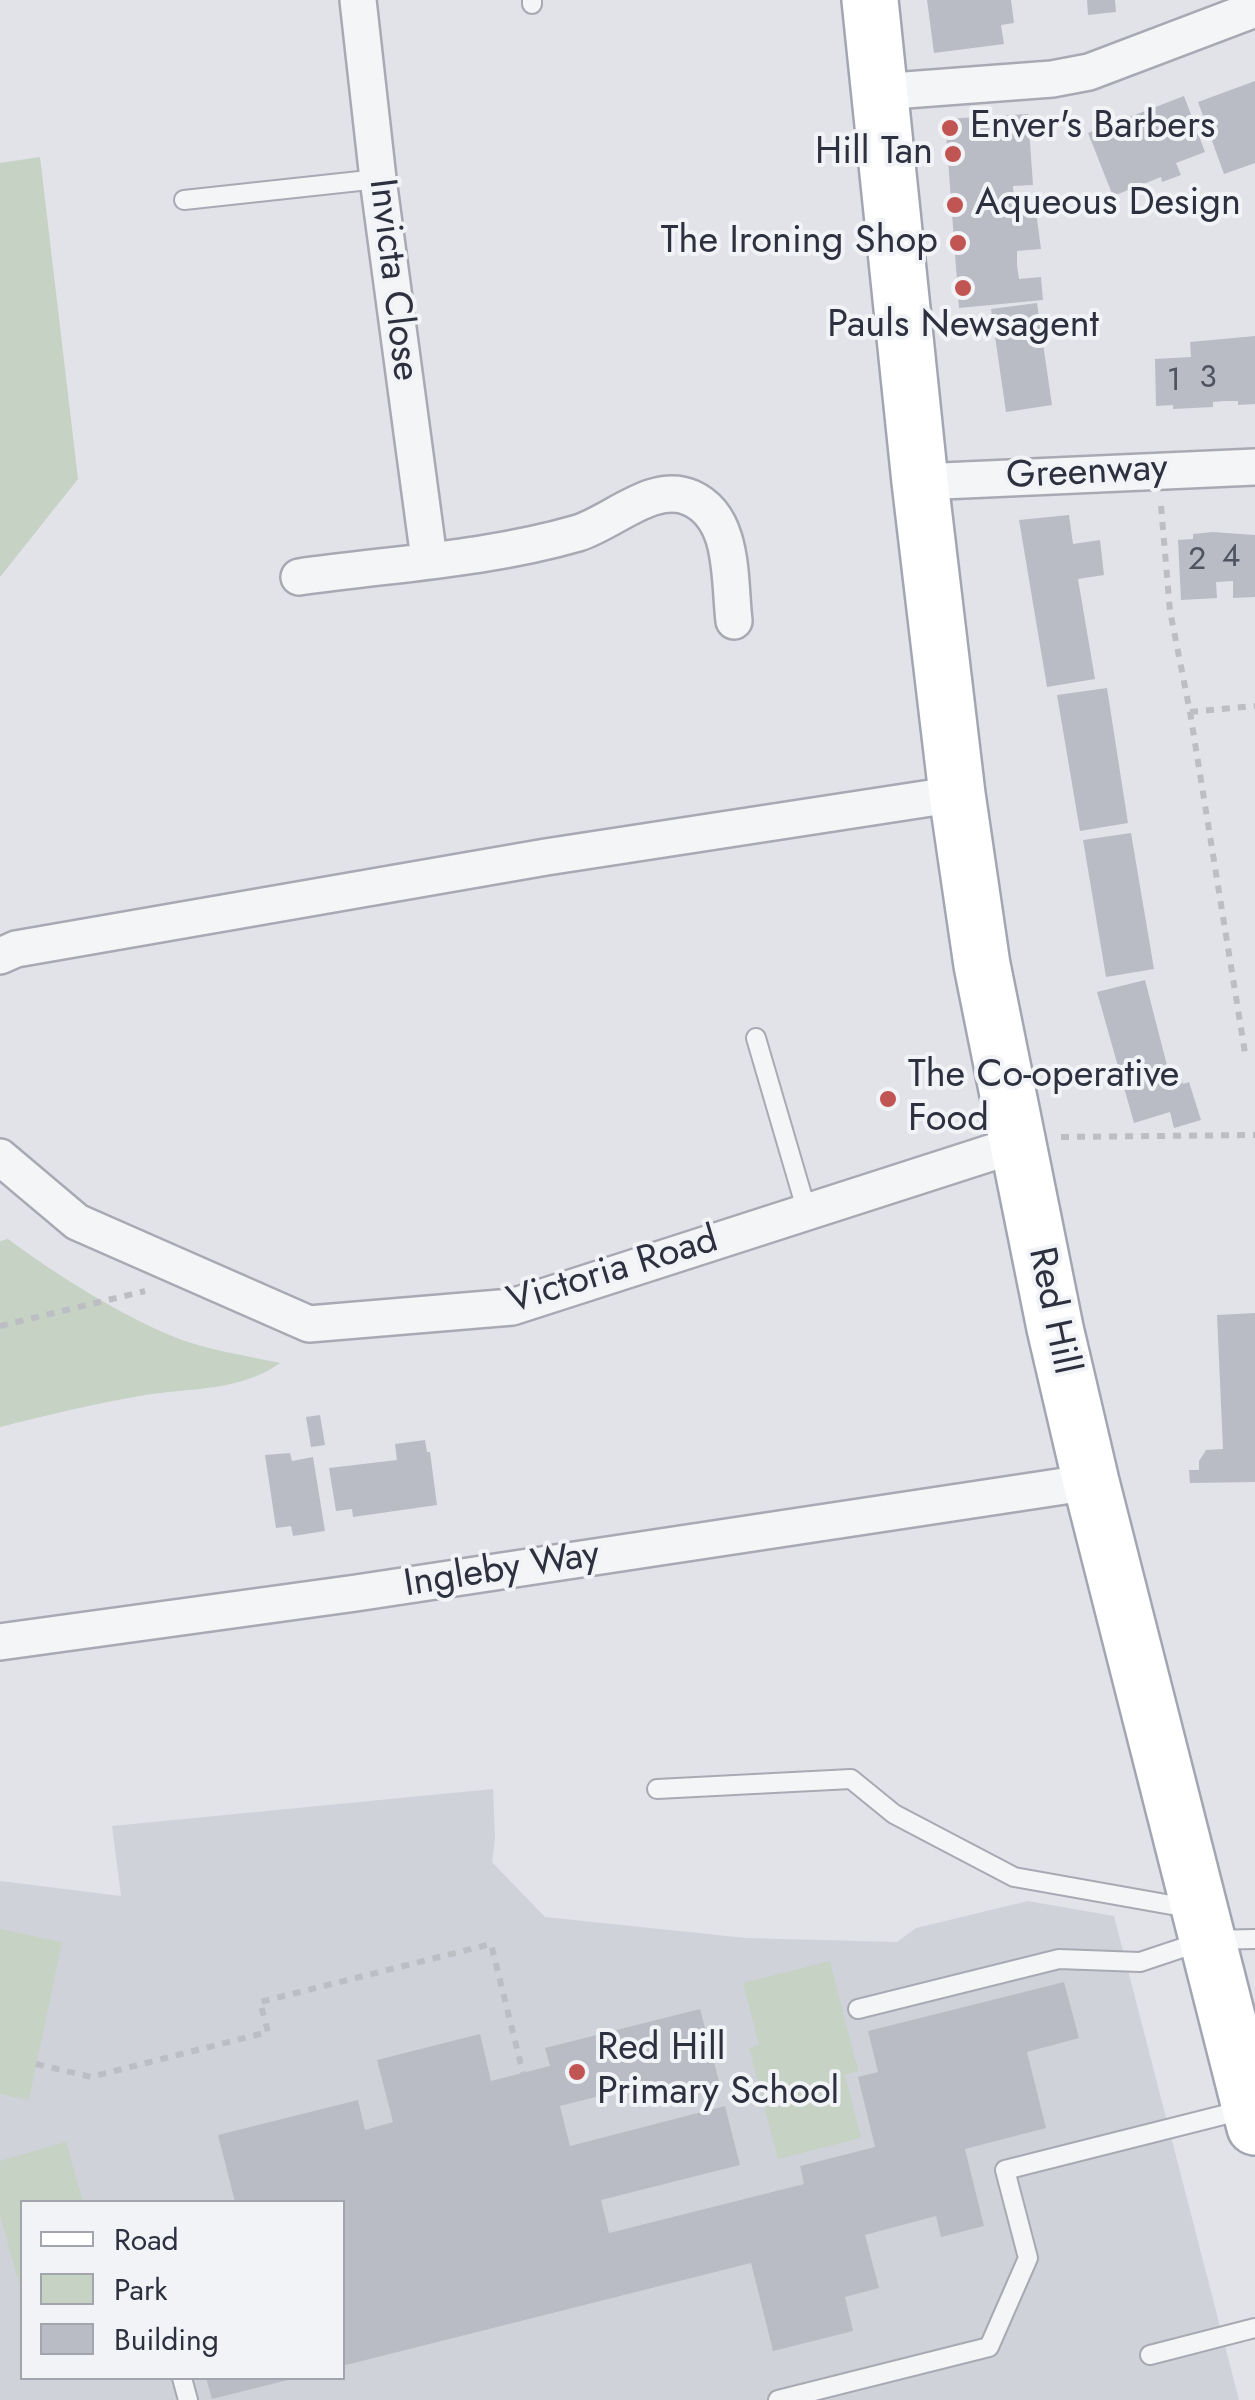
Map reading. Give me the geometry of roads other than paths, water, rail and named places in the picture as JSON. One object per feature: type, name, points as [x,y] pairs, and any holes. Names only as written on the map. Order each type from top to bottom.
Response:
[{"type":"main road","name":"Red Hill","points":[[870,0],[920,482],[957,794],[982,965],[1091,1482],[1220,1930],[1252,2118]]},
{"type":"street","name":"Invicta Close","points":[[358,0],[429,559]]},
{"type":"street","points":[[878,92],[1089,72],[1255,8]]},
{"type":"street","name":"Greenway","points":[[920,482],[1255,467]]},
{"type":"street","points":[[299,576],[526,545],[583,532],[655,496],[674,493],[703,505],[716,516],[724,533],[734,621]]},
{"type":"street","points":[[0,956],[16,949],[546,856],[957,794]]},
{"type":"street","name":"Victoria Road","points":[[0,1157],[77,1222],[310,1324],[512,1307],[1017,1141]]},
{"type":"street","name":"Ingleby Way","points":[[0,1642],[356,1594],[1091,1482]]},
{"type":"lane","points":[[184,200],[378,179]]},
{"type":"lane","points":[[756,1038],[807,1212]]},
{"type":"lane","points":[[657,1790],[852,1779],[894,1814],[1014,1877],[1220,1930]]},
{"type":"lane","points":[[858,2010],[1059,1958],[1140,1962],[1220,1930]]},
{"type":"lane","points":[[778,2400],[989,2346],[1028,2258],[1006,2170],[1252,2118]]},
{"type":"lane","points":[[1150,2354],[1255,2328]]},
{"type":"place","name":"Enver's Barbers","points":[[950,128]]},
{"type":"place","name":"Hill Tan","points":[[953,154]]},
{"type":"place","name":"Aqueous Design","points":[[955,205]]},
{"type":"place","name":"The Ironing Shop","points":[[958,243]]},
{"type":"place","name":"Pauls Newsagent","points":[[963,288]]},
{"type":"place","name":"The Co-operative Food","points":[[888,1099]]},
{"type":"place","name":"Red Hill Primary School","points":[[577,2072]]}]
